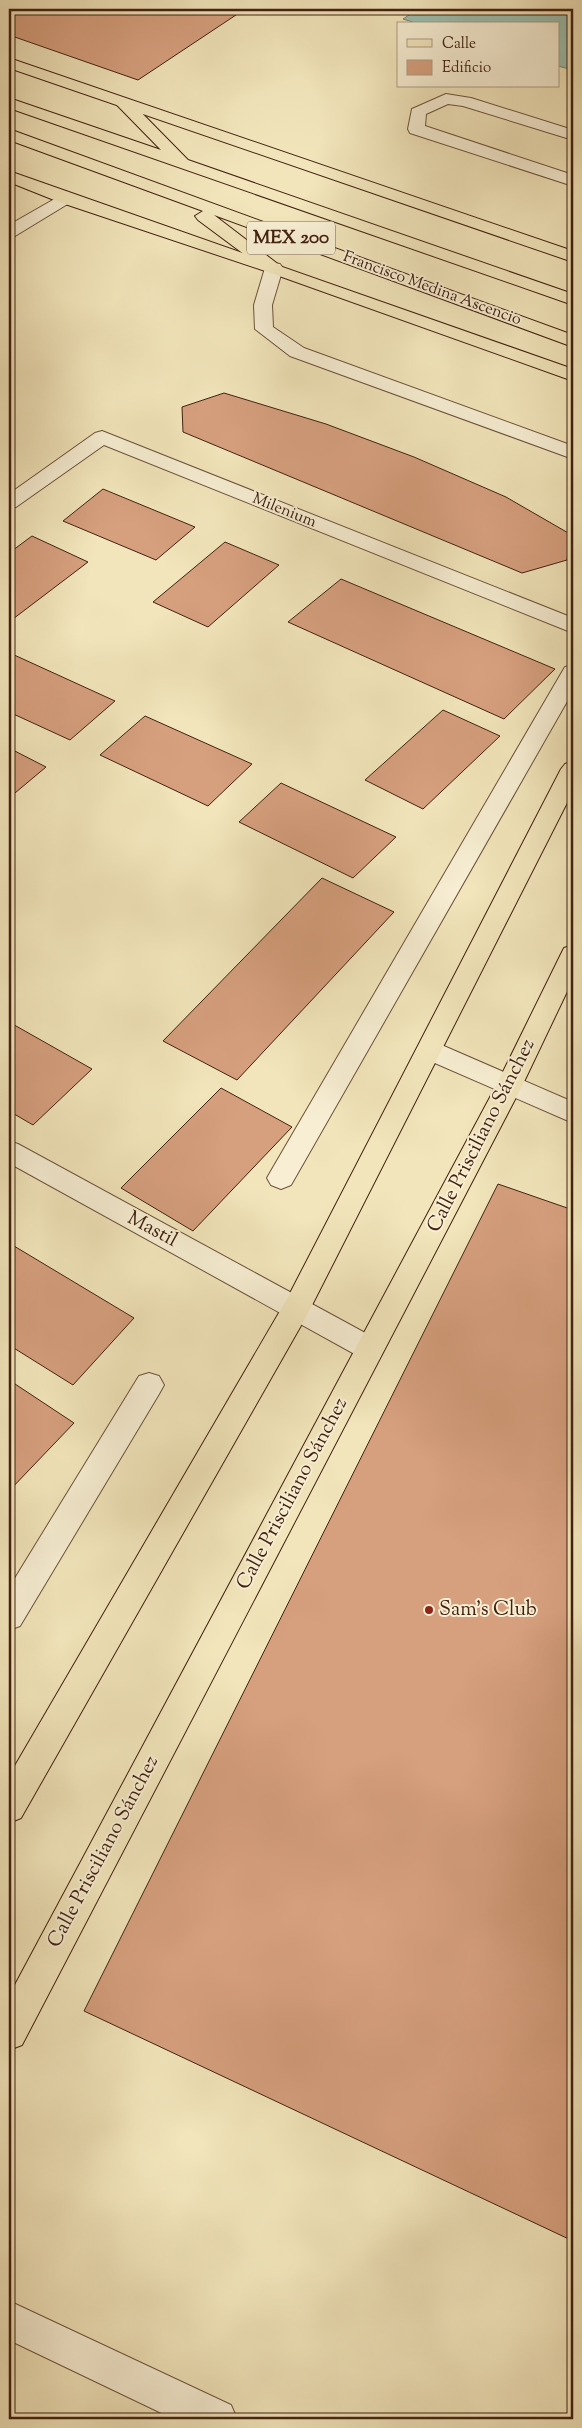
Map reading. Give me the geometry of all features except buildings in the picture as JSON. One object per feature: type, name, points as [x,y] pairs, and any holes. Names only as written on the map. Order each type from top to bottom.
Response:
[{"type":"main road","points":[[9,63],[573,257]]},
{"type":"main road","name":"Francisco Medina Ascencio","points":[[9,103],[573,300]]},
{"type":"main road","points":[[123,103],[184,165]]},
{"type":"main road","name":"Francisco Medina Ascencio","points":[[9,134],[573,341]]},
{"type":"main road","name":"Francisco Medina Ascencio","points":[[9,176],[65,198],[274,268],[573,375]]},
{"type":"main road","points":[[179,197],[274,268]]},
{"type":"main road","points":[[9,1807],[297,1307],[573,769]]},
{"type":"main road","name":"Calle Prisciliano Sánchez","points":[[9,2032],[509,1086],[573,954]]},
{"type":"street","points":[[573,135],[465,101],[446,100],[418,112],[416,129],[573,181]]},
{"type":"street","points":[[9,232],[65,198]]},
{"type":"street","points":[[274,268],[263,305],[264,329],[297,352],[573,453]]},
{"type":"street","name":"Milenium","points":[[9,503],[102,437],[573,626]]},
{"type":"street","points":[[281,1178],[573,672]]},
{"type":"street","points":[[430,1050],[573,1113]]},
{"type":"street","name":"Mastil","points":[[9,1151],[99,1202],[297,1307],[370,1349]]},
{"type":"street","points":[[9,1616],[149,1385]]},
{"type":"street","points":[[9,2320],[217,2419]]},
{"type":"shaded area","points":[[418,9],[573,9],[573,70],[560,67],[560,22],[413,22],[403,19]]},
{"type":"place","name":"Sam's Club","points":[[429,1610]]}]
